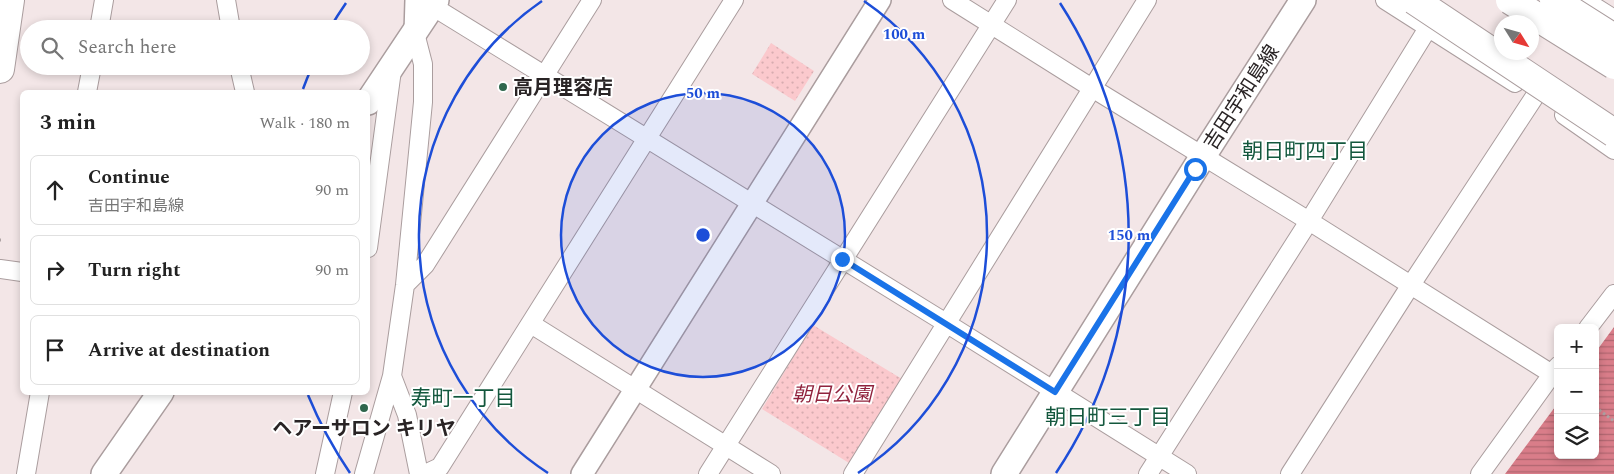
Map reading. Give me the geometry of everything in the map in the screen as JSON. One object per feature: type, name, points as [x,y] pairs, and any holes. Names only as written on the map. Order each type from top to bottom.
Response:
[{"type":"highway","points":[[0,69],[10,0]]},
{"type":"highway","points":[[1414,0],[1614,133]]},
{"type":"highway","points":[[1510,0],[1614,65]]},
{"type":"highway","points":[[1554,0],[1614,38]]},
{"type":"main road","name":"吉田宇和島線","points":[[1004,474],[1303,0]]},
{"type":"main road","points":[[370,99],[415,33],[428,2]]},
{"type":"main road","points":[[104,474],[159,395]]},
{"type":"street","points":[[100,20],[104,0]]},
{"type":"street","points":[[226,0],[230,20]]},
{"type":"street","points":[[405,285],[425,265],[592,0]]},
{"type":"street","points":[[425,474],[440,467],[734,0]]},
{"type":"street","points":[[582,474],[880,0]]},
{"type":"street","points":[[952,0],[1309,221],[1410,286],[1554,369]]},
{"type":"street","points":[[708,474],[1007,0]]},
{"type":"street","points":[[853,474],[1147,0]]},
{"type":"street","points":[[1384,0],[1535,96],[1614,150]]},
{"type":"street","points":[[1588,1],[1614,19]]},
{"type":"street","points":[[428,2],[1187,474]]},
{"type":"street","points":[[1148,474],[1309,221],[1428,28]]},
{"type":"street","points":[[364,474],[392,376],[405,285],[423,102],[423,64],[415,33]]},
{"type":"street","points":[[370,233],[392,67]]},
{"type":"street","points":[[88,90],[91,75]]},
{"type":"street","points":[[241,75],[245,90]]},
{"type":"street","points":[[1290,474],[1410,286],[1535,96]]},
{"type":"street","points":[[1591,324],[1614,294]]},
{"type":"street","points":[[531,324],[771,474]]},
{"type":"street","points":[[1480,474],[1554,371]]},
{"type":"street","points":[[392,376],[407,415],[419,474]]},
{"type":"street","points":[[26,474],[39,395]]},
{"type":"street","points":[[325,474],[342,395]]},
{"type":"path","points":[[1599,410],[1614,421]]},
{"type":"green space","points":[[771,43],[814,71],[795,101],[752,74]]},
{"type":"green space","name":"朝日公園","points":[[813,325],[902,379],[849,463],[762,409]]},
{"type":"shaded area","points":[[1614,327],[1614,474],[1505,474],[1554,408],[1554,459],[1599,459],[1599,348]]},
{"type":"place","name":"高月理容店","points":[[503,87]]},
{"type":"place","name":"ヘアーサロン キリヤ","points":[[364,408]]},
{"type":"district","name":"朝日町四丁目","points":[[1305,151]]},
{"type":"district","name":"寿町一丁目","points":[[463,398]]},
{"type":"district","name":"朝日町三丁目","points":[[1108,417]]},
{"type":"route","points":[[842,259],[1055,392],[1195,169]]}]
